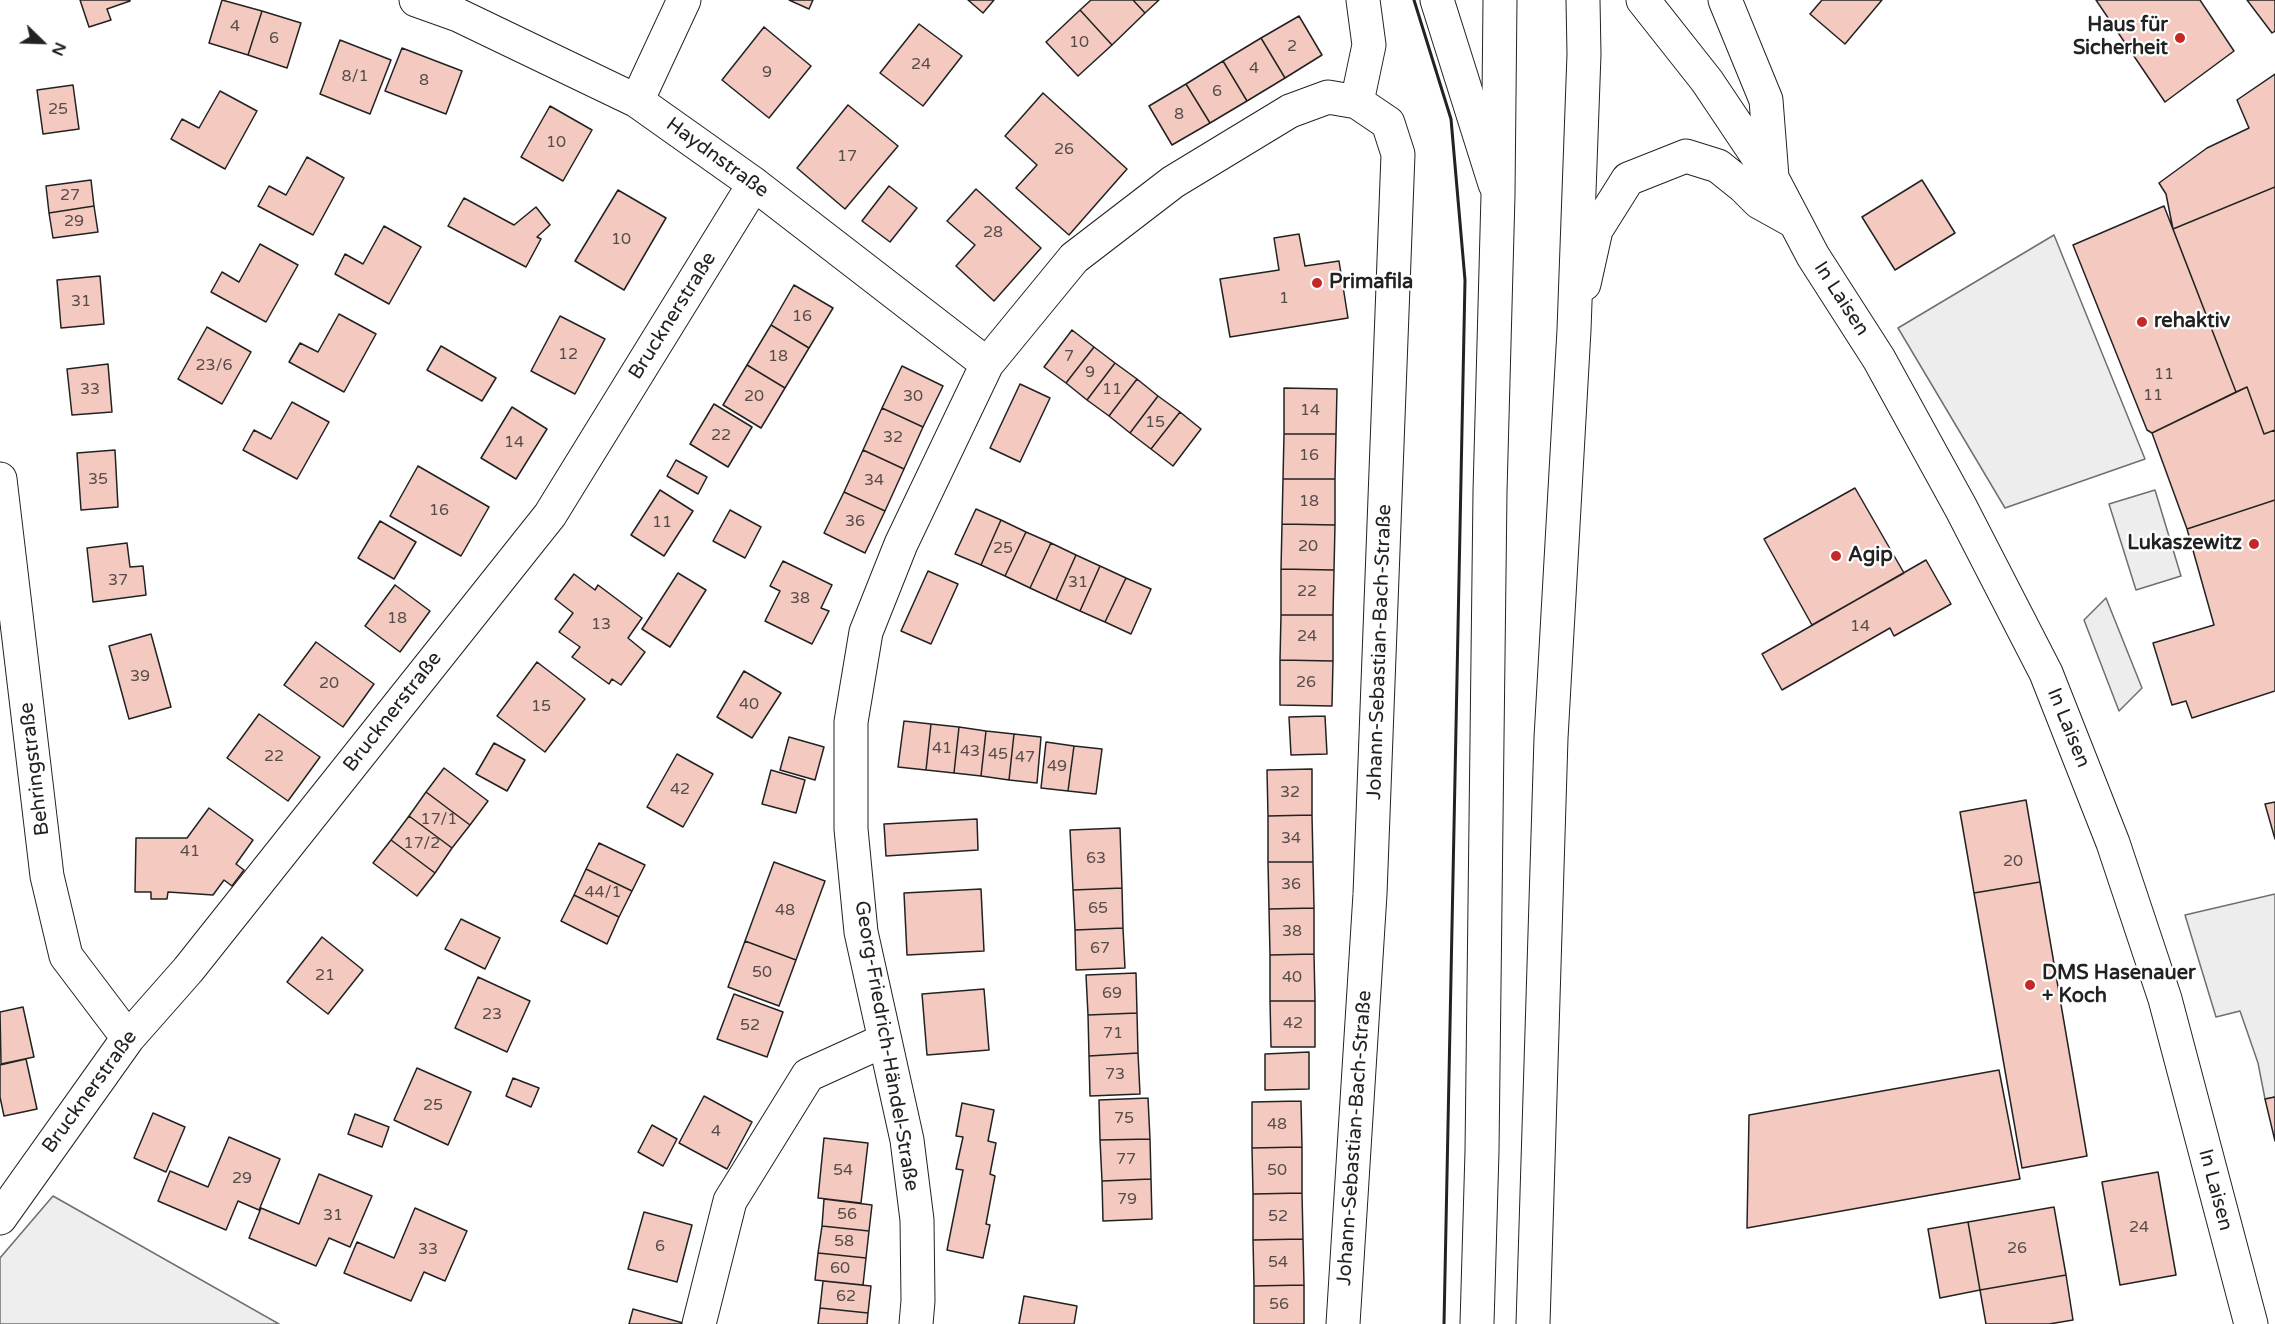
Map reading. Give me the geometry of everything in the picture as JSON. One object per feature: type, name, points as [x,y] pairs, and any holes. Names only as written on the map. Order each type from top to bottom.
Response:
[{"type":"street","name":"Haydnstraße","points":[[416,0],[458,15],[637,101],[754,184],[987,364]]},
{"type":"street","points":[[637,101],[684,0]]},
{"type":"street","points":[[1357,102],[1369,45],[1364,0]]},
{"type":"street","points":[[1437,0],[1498,195]]},
{"type":"street","points":[[1533,1324],[1551,738],[1574,330],[1584,54],[1583,0]]},
{"type":"street","name":"In Laisen","points":[[1643,0],[1707,81],[1772,178],[1813,256],[1880,359],[1961,508],[2046,673],[2113,843],[2165,999],[2251,1324]]},
{"type":"street","name":"In Laisen","points":[[1725,0],[1766,100],[1772,178]]},
{"type":"street","points":[[1477,1324],[1482,1151],[1490,492],[1501,2]]},
{"type":"street","name":"Georg-Friedrich-Händel-Straße","points":[[916,1324],[917,1220],[907,1140],[861,932],[851,829],[851,723],[866,632],[901,544],[987,364],[1074,258],[1173,182],[1290,111],[1328,97],[1357,102]]},
{"type":"street","name":"Johann-Sebastian-Bach-Straße","points":[[1343,1324],[1370,894],[1398,154],[1388,123],[1357,102]]},
{"type":"street","points":[[1574,330],[1596,230],[1628,179],[1686,156],[1718,166],[1759,202],[1795,222]]},
{"type":"street","name":"Brucknerstraße","points":[[0,1218],[128,1038],[188,970],[550,515],[754,184]]},
{"type":"street","name":"Behringstraße","points":[[0,479],[50,887],[66,956],[128,1038]]},
{"type":"street","points":[[699,1324],[730,1201],[807,1075],[885,1040]]},
{"type":"shaded area","points":[[2054,235],[2145,459],[2005,508],[1898,328]]},
{"type":"shaded area","points":[[2155,490],[2181,576],[2136,590],[2109,504]]},
{"type":"shaded area","points":[[2106,598],[2142,688],[2119,711],[2084,620]]},
{"type":"shaded area","points":[[2275,894],[2275,1097],[2265,1099],[2258,1063],[2240,1011],[2216,1017],[2185,915]]},
{"type":"shaded area","points":[[53,1196],[279,1324],[0,1324],[0,1258]]},
{"type":"building","points":[[80,0],[130,1],[107,9],[111,20],[89,27]]},
{"type":"building","points":[[222,0],[262,11],[248,55],[209,43]]},
{"type":"building","points":[[789,0],[813,0],[809,9]]},
{"type":"building","points":[[968,0],[994,0],[983,13]]},
{"type":"building","points":[[1091,0],[1133,0],[1145,13],[1112,45],[1080,10]]},
{"type":"building","points":[[1133,0],[1159,0],[1145,13]]},
{"type":"building","points":[[1822,0],[1882,0],[1845,44],[1810,14]]},
{"type":"building","points":[[2096,0],[2200,0],[2234,51],[2165,102]]},
{"type":"building","points":[[2247,0],[2275,0],[2275,31],[2272,33]]},
{"type":"building","points":[[1080,10],[1112,45],[1078,76],[1046,42]]},
{"type":"building","points":[[262,11],[301,23],[287,68],[248,55]]},
{"type":"building","points":[[1299,16],[1322,55],[1285,78],[1261,38]]},
{"type":"building","points":[[919,24],[962,56],[923,106],[880,73]]},
{"type":"building","points":[[764,27],[811,66],[769,118],[722,80]]},
{"type":"building","points":[[1261,38],[1285,78],[1247,101],[1223,61]]},
{"type":"building","points":[[340,40],[391,60],[370,114],[320,94]]},
{"type":"building","points":[[402,48],[462,71],[446,114],[385,91]]},
{"type":"building","points":[[1223,61],[1247,101],[1210,123],[1186,84]]},
{"type":"building","points":[[2275,74],[2275,187],[2173,229],[2166,194],[2159,183],[2207,148],[2249,128],[2237,100]]},
{"type":"building","points":[[1186,84],[1210,123],[1172,145],[1149,106]]},
{"type":"building","points":[[73,85],[79,129],[43,134],[37,90]]},
{"type":"building","points":[[220,91],[257,111],[225,169],[171,139],[182,119],[199,128]]},
{"type":"building","points":[[1043,93],[1127,169],[1069,235],[1016,188],[1037,165],[1005,136]]},
{"type":"building","points":[[848,105],[898,146],[845,209],[797,168]]},
{"type":"building","points":[[550,106],[592,130],[563,181],[521,157]]},
{"type":"building","points":[[307,157],[344,178],[313,235],[258,206],[269,186],[286,195]]},
{"type":"building","points":[[91,180],[94,206],[49,213],[46,186]]},
{"type":"building","points":[[1922,180],[1955,233],[1895,270],[1862,217]]},
{"type":"building","points":[[889,186],[917,208],[890,242],[862,221]]},
{"type":"building","points":[[2275,187],[2275,430],[2264,434],[2247,387],[2236,392],[2173,229]]},
{"type":"building","points":[[976,189],[1041,248],[994,301],[956,266],[975,245],[947,221]]},
{"type":"building","points":[[618,190],[666,218],[624,290],[575,261]]},
{"type":"building","points":[[464,198],[514,225],[536,207],[550,225],[537,237],[541,239],[526,267],[448,226]]},
{"type":"building","points":[[94,206],[98,232],[53,238],[49,213]]},
{"type":"building","points":[[2164,206],[2236,392],[2152,433],[2147,430],[2073,245]]},
{"type":"building","points":[[384,226],[421,247],[389,304],[335,274],[345,254],[363,264]]},
{"type":"building","points":[[1299,234],[1305,266],[1339,261],[1348,318],[1230,337],[1220,279],[1279,270],[1274,238]]},
{"type":"building","points":[[260,244],[298,265],[266,322],[211,292],[222,272],[239,282]]},
{"type":"building","points":[[100,276],[104,324],[61,328],[57,280]]},
{"type":"building","points":[[794,285],[833,308],[809,348],[771,325]]},
{"type":"building","points":[[339,314],[376,334],[344,392],[289,362],[300,343],[318,352]]},
{"type":"building","points":[[560,316],[605,339],[575,394],[531,371]]},
{"type":"building","points":[[771,325],[809,348],[785,388],[747,365]]},
{"type":"building","points":[[207,327],[251,352],[222,404],[178,379]]},
{"type":"building","points":[[1072,330],[1094,347],[1066,383],[1044,367]]},
{"type":"building","points":[[441,346],[496,378],[482,401],[427,370]]},
{"type":"building","points":[[1094,347],[1115,363],[1087,400],[1066,383]]},
{"type":"building","points":[[1115,363],[1137,379],[1109,416],[1087,400]]},
{"type":"building","points":[[108,364],[112,412],[72,415],[67,369]]},
{"type":"building","points":[[747,365],[785,388],[761,428],[723,405]]},
{"type":"building","points":[[902,366],[943,386],[923,427],[882,408]]},
{"type":"building","points":[[1137,379],[1158,396],[1130,433],[1109,416]]},
{"type":"building","points":[[1020,384],[1050,398],[1020,462],[990,448]]},
{"type":"building","points":[[2247,387],[2264,434],[2275,430],[2275,500],[2187,529],[2152,433]]},
{"type":"building","points":[[1284,388],[1337,389],[1336,434],[1284,434]]},
{"type":"building","points":[[1158,396],[1180,412],[1151,449],[1130,433]]},
{"type":"building","points":[[292,402],[329,422],[297,479],[243,450],[254,430],[271,439]]},
{"type":"building","points":[[714,404],[752,427],[728,467],[690,444]]},
{"type":"building","points":[[512,407],[547,429],[516,479],[481,458]]},
{"type":"building","points":[[882,408],[923,427],[904,469],[863,450]]},
{"type":"building","points":[[1180,412],[1201,429],[1173,466],[1151,449]]},
{"type":"building","points":[[1284,434],[1336,434],[1335,479],[1283,479]]},
{"type":"building","points":[[115,450],[118,507],[81,510],[77,453]]},
{"type":"building","points":[[863,450],[904,469],[885,511],[844,492]]},
{"type":"building","points":[[676,460],[707,477],[698,494],[667,476]]},
{"type":"building","points":[[418,466],[489,507],[461,556],[390,516]]},
{"type":"building","points":[[1283,479],[1335,479],[1335,525],[1282,524]]},
{"type":"building","points":[[1855,488],[1904,573],[1812,625],[1764,539]]},
{"type":"building","points":[[660,490],[693,511],[664,556],[631,535]]},
{"type":"building","points":[[844,492],[885,511],[865,553],[824,533]]},
{"type":"building","points":[[2275,500],[2275,691],[2192,718],[2186,701],[2172,705],[2153,643],[2214,625],[2187,529]]},
{"type":"building","points":[[976,509],[1001,520],[981,565],[955,554]]},
{"type":"building","points":[[730,510],[761,527],[745,558],[713,541]]},
{"type":"building","points":[[1001,520],[1026,532],[1005,576],[981,565]]},
{"type":"building","points":[[380,521],[416,542],[394,579],[358,558]]},
{"type":"building","points":[[1282,524],[1335,525],[1334,570],[1281,569]]},
{"type":"building","points":[[1026,532],[1051,543],[1030,588],[1005,576]]},
{"type":"building","points":[[127,543],[130,567],[143,566],[146,595],[93,602],[87,548]]},
{"type":"building","points":[[1051,543],[1076,555],[1056,600],[1030,588]]},
{"type":"building","points":[[1076,555],[1100,566],[1080,611],[1056,600]]},
{"type":"building","points":[[1926,560],[1951,604],[1894,636],[1890,628],[1782,690],[1762,654]]},
{"type":"building","points":[[783,561],[832,585],[821,608],[829,611],[812,644],[765,621],[780,591],[770,586]]},
{"type":"building","points":[[1100,566],[1126,578],[1105,622],[1080,611]]},
{"type":"building","points":[[1281,569],[1334,570],[1333,615],[1281,615]]},
{"type":"building","points":[[928,571],[958,584],[931,644],[901,631]]},
{"type":"building","points":[[678,573],[706,590],[670,647],[642,629]]},
{"type":"building","points":[[574,574],[595,590],[598,585],[642,618],[628,638],[645,652],[621,685],[612,679],[609,684],[572,657],[580,647],[559,632],[573,613],[555,599]]},
{"type":"building","points":[[1126,578],[1151,589],[1131,634],[1105,622]]},
{"type":"building","points":[[395,585],[430,611],[400,652],[365,626]]},
{"type":"building","points":[[1281,615],[1333,615],[1333,661],[1280,660]]},
{"type":"building","points":[[151,634],[171,707],[129,719],[109,646]]},
{"type":"building","points":[[316,642],[374,684],[343,727],[284,685]]},
{"type":"building","points":[[1280,660],[1333,661],[1332,706],[1280,705]]},
{"type":"building","points":[[537,662],[585,699],[545,752],[497,716]]},
{"type":"building","points":[[744,671],[781,693],[752,738],[717,717]]},
{"type":"building","points":[[259,714],[320,757],[288,801],[227,758]]},
{"type":"building","points":[[1325,716],[1327,754],[1291,755],[1289,717]]},
{"type":"building","points":[[904,721],[931,724],[926,770],[898,767]]},
{"type":"building","points":[[931,724],[959,727],[954,773],[926,770]]},
{"type":"building","points":[[959,727],[986,731],[981,776],[954,773]]},
{"type":"building","points":[[986,731],[1014,734],[1009,780],[981,776]]},
{"type":"building","points":[[1014,734],[1041,737],[1037,783],[1009,780]]},
{"type":"building","points":[[789,737],[824,747],[815,780],[780,770]]},
{"type":"building","points":[[1046,742],[1074,746],[1068,791],[1041,788]]},
{"type":"building","points":[[494,743],[525,760],[507,791],[476,774]]},
{"type":"building","points":[[1074,746],[1102,749],[1096,794],[1068,791]]},
{"type":"building","points":[[677,754],[713,774],[683,827],[647,807]]},
{"type":"building","points":[[444,768],[488,801],[470,825],[426,792]]},
{"type":"building","points":[[1312,769],[1312,815],[1268,816],[1267,770]]},
{"type":"building","points":[[771,770],[805,780],[796,813],[762,804]]},
{"type":"building","points":[[426,792],[470,825],[452,848],[409,816]]},
{"type":"building","points":[[2026,800],[2040,882],[1974,893],[1960,812]]},
{"type":"building","points":[[2275,802],[2275,839],[2265,804]]},
{"type":"building","points":[[209,808],[253,840],[236,864],[244,870],[232,886],[224,880],[213,895],[168,892],[167,899],[151,899],[151,892],[135,892],[136,838],[187,838]]},
{"type":"building","points":[[1312,815],[1313,862],[1268,862],[1268,816]]},
{"type":"building","points":[[409,816],[452,848],[435,873],[391,840]]},
{"type":"building","points":[[977,819],[978,850],[886,856],[884,824]]},
{"type":"building","points":[[1120,828],[1122,888],[1073,890],[1070,830]]},
{"type":"building","points":[[391,840],[435,873],[417,896],[373,863]]},
{"type":"building","points":[[599,843],[645,865],[632,891],[586,869]]},
{"type":"building","points":[[774,862],[825,881],[796,960],[745,941]]},
{"type":"building","points":[[1268,862],[1313,862],[1314,908],[1269,909]]},
{"type":"building","points":[[586,869],[632,891],[619,917],[574,895]]},
{"type":"building","points":[[2040,882],[2087,1156],[2022,1168],[1974,893]]},
{"type":"building","points":[[1122,888],[1123,928],[1075,930],[1073,890]]},
{"type":"building","points":[[981,889],[984,951],[907,955],[904,893]]},
{"type":"building","points":[[574,895],[619,917],[607,944],[561,921]]},
{"type":"building","points":[[1314,908],[1314,954],[1270,955],[1269,909]]},
{"type":"building","points":[[461,919],[500,938],[485,969],[445,949]]},
{"type":"building","points":[[1123,928],[1125,968],[1076,970],[1075,930]]},
{"type":"building","points":[[322,937],[363,970],[328,1014],[287,982]]},
{"type":"building","points":[[745,941],[796,960],[779,1006],[728,987]]},
{"type":"building","points":[[1314,954],[1315,1001],[1270,1001],[1270,955]]},
{"type":"building","points":[[1136,973],[1137,1013],[1088,1015],[1086,975]]},
{"type":"building","points":[[478,977],[530,1001],[507,1052],[455,1028]]},
{"type":"building","points":[[984,989],[989,1050],[927,1055],[922,994]]},
{"type":"building","points":[[734,994],[783,1012],[767,1057],[717,1039]]},
{"type":"building","points":[[1270,1001],[1315,1001],[1315,1047],[1271,1047]]},
{"type":"building","points":[[23,1007],[34,1057],[1,1064],[0,1012]]},
{"type":"building","points":[[1137,1013],[1138,1053],[1089,1056],[1088,1015]]},
{"type":"building","points":[[1309,1052],[1309,1089],[1265,1090],[1265,1054]]},
{"type":"building","points":[[1138,1053],[1140,1094],[1090,1096],[1089,1056]]},
{"type":"building","points":[[26,1059],[37,1109],[4,1116],[0,1097],[0,1065]]},
{"type":"building","points":[[417,1068],[471,1092],[448,1145],[394,1120]]},
{"type":"building","points":[[1999,1070],[2020,1179],[1747,1228],[1749,1115]]},
{"type":"building","points":[[513,1078],[539,1088],[531,1107],[506,1096]]},
{"type":"building","points":[[704,1096],[752,1122],[727,1169],[679,1143]]},
{"type":"building","points":[[2275,1097],[2275,1141],[2265,1099]]},
{"type":"building","points":[[1148,1098],[1150,1139],[1100,1140],[1099,1100]]},
{"type":"building","points":[[1301,1101],[1302,1147],[1252,1148],[1252,1102]]},
{"type":"building","points":[[962,1103],[994,1110],[988,1141],[996,1143],[990,1174],[995,1176],[986,1224],[990,1225],[983,1258],[947,1250],[963,1170],[956,1169],[963,1137],[956,1136]]},
{"type":"building","points":[[153,1113],[185,1127],[166,1172],[134,1158]]},
{"type":"building","points":[[355,1114],[389,1127],[382,1147],[348,1134]]},
{"type":"building","points":[[652,1125],[677,1139],[663,1166],[638,1152]]},
{"type":"building","points":[[229,1137],[280,1159],[259,1210],[238,1201],[226,1230],[158,1201],[170,1171],[208,1187]]},
{"type":"building","points":[[824,1138],[868,1143],[861,1203],[818,1198]]},
{"type":"building","points":[[1150,1139],[1151,1179],[1102,1181],[1100,1140]]},
{"type":"building","points":[[1302,1147],[1302,1193],[1253,1194],[1252,1148]]},
{"type":"building","points":[[2158,1172],[2176,1275],[2120,1285],[2102,1182]]},
{"type":"building","points":[[319,1174],[372,1196],[350,1247],[329,1238],[316,1266],[249,1238],[261,1208],[299,1224]]},
{"type":"building","points":[[1151,1179],[1152,1219],[1103,1221],[1102,1181]]},
{"type":"building","points":[[1302,1193],[1303,1239],[1253,1240],[1253,1194]]},
{"type":"building","points":[[824,1199],[872,1205],[869,1231],[822,1226]]},
{"type":"building","points":[[2054,1207],[2066,1275],[1980,1290],[1968,1222]]},
{"type":"building","points":[[415,1208],[467,1231],[445,1281],[424,1272],[411,1301],[344,1273],[357,1242],[394,1258]]},
{"type":"building","points":[[644,1212],[692,1225],[677,1282],[628,1269]]},
{"type":"building","points":[[1968,1222],[1980,1290],[1940,1298],[1928,1229]]},
{"type":"building","points":[[822,1226],[869,1231],[866,1258],[818,1253]]},
{"type":"building","points":[[1303,1239],[1304,1285],[1254,1286],[1253,1240]]},
{"type":"building","points":[[818,1253],[866,1258],[863,1285],[815,1280]]},
{"type":"building","points":[[2066,1275],[2073,1320],[2049,1324],[1986,1324],[1980,1290]]},
{"type":"building","points":[[823,1281],[871,1286],[868,1313],[820,1308]]},
{"type":"building","points":[[1304,1285],[1304,1324],[1254,1324],[1254,1286]]},
{"type":"building","points":[[1024,1296],[1077,1306],[1074,1324],[1019,1324]]},
{"type":"building","points":[[820,1308],[868,1313],[867,1324],[818,1324]]},
{"type":"building","points":[[633,1309],[683,1323],[683,1324],[629,1324]]},
{"type":"wall","points":[[1414,0],[1451,119],[1465,280],[1444,1324]]},
{"type":"place","name":"Haus für Sicherheit","points":[[2180,38]]},
{"type":"place","name":"Primafila","points":[[1317,283]]},
{"type":"place","name":"rehaktiv","points":[[2142,322]]},
{"type":"place","name":"Lukaszewitz","points":[[2254,544]]},
{"type":"place","name":"Agip","points":[[1836,556]]},
{"type":"place","name":"DMS Hasenauer + Koch","points":[[2030,985]]}]
